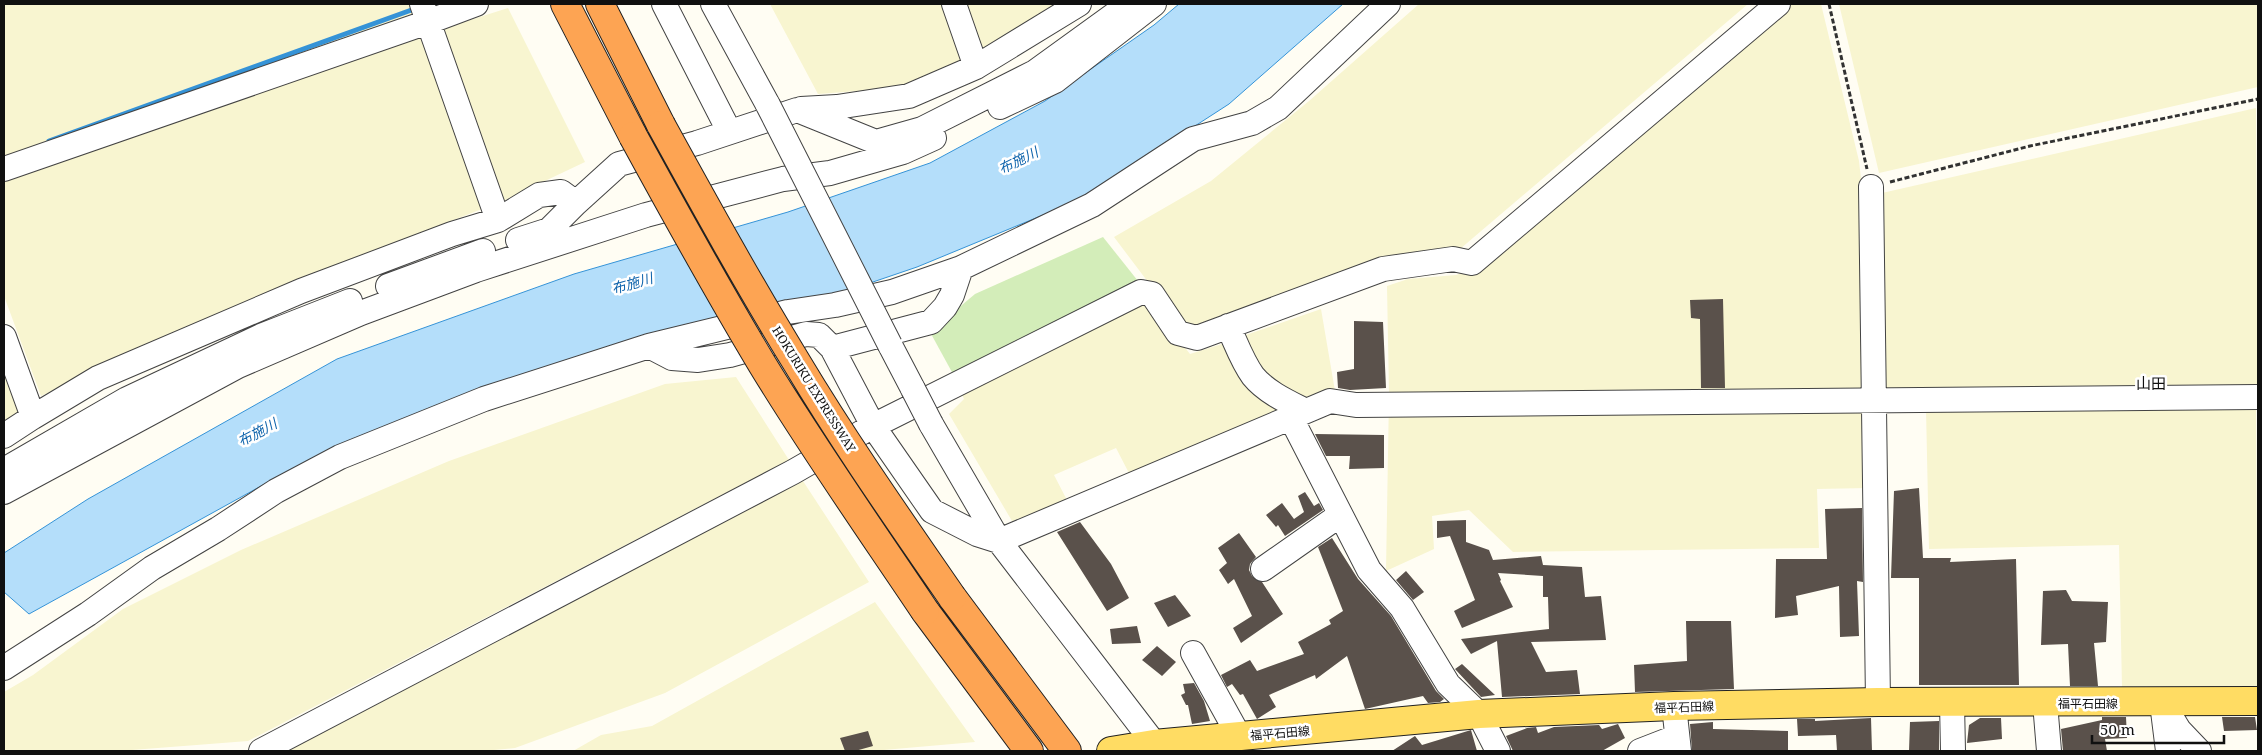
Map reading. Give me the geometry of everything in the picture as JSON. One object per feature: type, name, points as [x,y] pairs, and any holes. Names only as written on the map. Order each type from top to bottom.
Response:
[{"type":"highway","points":[[565,4],[633,136],[696,252],[763,365],[846,495],[925,611],[1029,751]]},
{"type":"highway","name":"HOKURIKU EXPRESSWAY","points":[[600,4],[661,125],[725,242],[797,364],[870,479],[952,597],[1067,751]]},
{"type":"main road","name":"福平石田線","points":[[1111,751],[1157,748],[1239,736],[1479,714],[1674,706],[1878,702],[2258,701]]},
{"type":"street","points":[[4,169],[425,13],[476,4]]},
{"type":"street","points":[[664,4],[728,131]]},
{"type":"street","points":[[713,4],[768,105],[912,389],[999,541],[1157,748]]},
{"type":"street","points":[[954,4],[976,67]]},
{"type":"street","points":[[4,470],[126,399],[261,336],[441,265],[549,230],[619,164],[697,143],[728,131],[797,110],[837,107],[909,96],[976,67],[1078,4]]},
{"type":"street","points":[[797,110],[876,142],[922,129],[1035,72],[1129,4]]},
{"type":"street","points":[[4,492],[238,366],[361,313],[476,270],[646,216],[783,179],[830,172],[903,152],[1055,81],[1154,4]]},
{"type":"street","points":[[4,668],[88,614],[152,568],[218,529],[276,491],[340,457],[484,398],[649,346],[788,312],[836,305],[892,292],[961,268],[1092,205],[1192,139],[1252,123],[1278,108],[1388,4]]},
{"type":"street","points":[[260,751],[793,472],[873,426],[1141,292],[1152,294],[1178,333],[1197,338],[1383,269],[1453,259],[1472,264],[1778,4]]},
{"type":"street","points":[[425,13],[498,220]]},
{"type":"street","points":[[1871,187],[1878,702]]},
{"type":"street","points":[[4,436],[98,378],[292,295],[452,234],[498,220],[539,195],[561,192],[576,203]]},
{"type":"street","points":[[832,348],[930,322],[945,307],[952,295],[961,268]]},
{"type":"street","points":[[1228,326],[1241,356],[1254,377],[1298,415],[1340,515],[1369,570],[1402,608],[1448,684],[1479,714],[1498,751]]},
{"type":"street","points":[[649,346],[672,358],[698,360],[730,355],[806,334],[819,335],[832,348],[873,426],[932,511],[977,534],[999,541],[1330,401],[1366,405],[2258,396]]},
{"type":"street","points":[[4,336],[33,417]]},
{"type":"street","points":[[1263,569],[1340,515]]},
{"type":"street","points":[[1193,653],[1239,736]]},
{"type":"street","points":[[2162,702],[2168,751]]},
{"type":"street","points":[[2162,702],[2179,730],[2199,751]]},
{"type":"street","points":[[1952,703],[1953,751]]},
{"type":"street","points":[[2045,703],[2049,751]]},
{"type":"street","points":[[1640,751],[1677,744],[1674,706]]},
{"type":"path","points":[[1829,4],[1871,187],[2030,146],[2258,99]]},
{"type":"shaded area","points":[[4,4],[409,4],[413,17],[4,161]]},
{"type":"shaded area","points":[[770,4],[942,4],[961,60],[898,88],[818,94]]},
{"type":"shaded area","points":[[967,4],[1055,4],[983,50]]},
{"type":"shaded area","points":[[1419,4],[1748,4],[1460,249],[1197,331],[1182,327],[1114,237],[1211,181],[1309,101]]},
{"type":"shaded area","points":[[1788,4],[1821,4],[1859,161],[1865,214],[1868,488],[1817,489],[1819,548],[1513,552],[1469,510],[1432,516],[1434,549],[1386,571],[1389,395],[1387,286],[1408,279],[1456,275],[1477,268]]},
{"type":"shaded area","points":[[1839,4],[2258,4],[2258,87],[1879,173]]},
{"type":"shaded area","points":[[508,8],[585,162],[503,201],[442,29]]},
{"type":"shaded area","points":[[423,36],[482,209],[283,286],[41,396],[4,296],[4,182]]},
{"type":"shaded area","points":[[2256,108],[2258,385],[1882,389],[1882,193]]},
{"type":"shaded area","points":[[1147,300],[1190,354],[1225,343],[1285,411],[1131,477],[1116,448],[1054,475],[1068,502],[1012,521],[949,414],[964,399],[959,387]]},
{"type":"shaded area","points":[[1321,309],[1335,391],[1300,398],[1271,384],[1240,337]]},
{"type":"shaded area","points":[[4,369],[21,416],[4,427]]},
{"type":"shaded area","points":[[736,377],[789,460],[248,741],[119,751],[4,751],[4,692],[33,675],[123,609],[241,550],[449,461],[665,384]]},
{"type":"shaded area","points":[[2256,406],[2258,688],[2122,688],[2119,545],[1929,549],[1926,409]]},
{"type":"shaded area","points":[[803,481],[869,582],[665,693],[515,748],[483,751],[278,751],[476,647]]},
{"type":"shaded area","points":[[875,602],[975,742],[872,751],[573,751],[601,735],[652,726]]},
{"type":"green space","points":[[1103,237],[1142,286],[953,374],[930,332],[975,294]]},
{"type":"water","name":"布施川","points":[[1179,4],[1343,4],[1229,104],[1082,199],[917,267],[685,346],[540,372],[292,469],[29,614],[4,592],[4,553],[88,499],[337,359],[574,274],[788,212],[930,163],[1045,101],[1154,25]]},
{"type":"building","points":[[1723,299],[1725,388],[1701,388],[1700,319],[1691,318],[1690,300]]},
{"type":"building","points":[[1354,321],[1383,322],[1386,388],[1350,390],[1338,388],[1337,372],[1354,369]]},
{"type":"building","points":[[1315,434],[1384,435],[1384,468],[1349,469],[1350,456],[1326,456]]},
{"type":"building","points":[[1919,488],[1923,558],[1951,558],[1950,562],[2016,559],[2019,685],[1919,685],[1919,578],[1891,578],[1894,491]]},
{"type":"building","points":[[1305,492],[1314,506],[1319,503],[1323,510],[1285,536],[1278,525],[1276,527],[1266,515],[1282,503],[1294,519],[1304,512],[1298,496]]},
{"type":"building","points":[[1862,508],[1863,582],[1857,581],[1859,636],[1840,637],[1839,586],[1796,596],[1798,615],[1775,618],[1776,559],[1827,559],[1825,509]]},
{"type":"building","points":[[1466,520],[1466,542],[1489,550],[1493,560],[1541,556],[1543,565],[1582,567],[1585,597],[1601,596],[1606,640],[1531,642],[1546,672],[1577,670],[1580,694],[1502,697],[1497,641],[1471,654],[1461,639],[1549,629],[1548,597],[1543,597],[1543,576],[1498,573],[1513,607],[1462,628],[1454,611],[1475,600],[1450,536],[1437,538],[1437,521]]},
{"type":"building","points":[[1080,522],[1111,564],[1129,598],[1107,611],[1057,532]]},
{"type":"building","points":[[1239,533],[1256,557],[1250,564],[1249,570],[1252,576],[1262,582],[1283,614],[1241,643],[1233,628],[1252,616],[1234,579],[1228,584],[1219,570],[1227,563],[1218,548]]},
{"type":"building","points":[[1332,538],[1358,579],[1391,616],[1436,691],[1444,699],[1440,702],[1428,703],[1423,696],[1365,709],[1347,656],[1316,679],[1315,675],[1269,695],[1276,707],[1257,719],[1243,694],[1240,695],[1232,684],[1227,687],[1221,675],[1250,660],[1257,671],[1304,654],[1298,642],[1331,624],[1329,620],[1343,611],[1318,547]]},
{"type":"building","points":[[1406,571],[1424,592],[1413,600],[1396,580]]},
{"type":"building","points":[[2066,590],[2072,601],[2108,602],[2106,642],[2094,643],[2098,686],[2070,686],[2068,644],[2041,645],[2043,591]]},
{"type":"building","points":[[1175,595],[1191,616],[1168,627],[1154,603]]},
{"type":"building","points":[[1686,621],[1731,621],[1734,689],[1635,692],[1634,665],[1687,661]]},
{"type":"building","points":[[1137,626],[1141,643],[1112,644],[1110,629]]},
{"type":"building","points":[[1157,646],[1176,662],[1162,676],[1142,660]]},
{"type":"building","points":[[1462,664],[1495,695],[1481,697],[1455,669]]},
{"type":"building","points":[[1194,683],[1204,701],[1210,721],[1192,724],[1188,705],[1186,705],[1181,695],[1185,693],[1183,684]]},
{"type":"building","points":[[2102,717],[2126,717],[2127,738],[2105,739],[2107,751],[2063,751],[2061,729],[2102,720]]},
{"type":"building","points":[[2222,717],[2255,717],[2257,730],[2224,731]]},
{"type":"building","points":[[1871,718],[1872,751],[1837,751],[1836,735],[1798,736],[1797,719],[1815,719],[1815,721]]},
{"type":"building","points":[[1980,718],[2001,718],[2002,739],[1967,743],[1969,725]]},
{"type":"building","points":[[1939,721],[1939,751],[1909,751],[1910,722]]},
{"type":"building","points":[[1713,722],[1713,729],[1788,731],[1788,751],[1692,751],[1690,724]]},
{"type":"building","points":[[1618,724],[1625,738],[1602,751],[1513,751],[1506,736],[1527,728],[1536,727],[1538,733],[1554,727],[1599,725],[1602,729]]},
{"type":"building","points":[[1471,730],[1477,751],[1392,751],[1415,736],[1422,745]]},
{"type":"building","points":[[868,731],[873,746],[855,751],[845,751],[840,738]]},
{"type":"waterway","points":[[49,141],[417,8]]},
{"type":"district","name":"山田","points":[[2151,383]]}]
